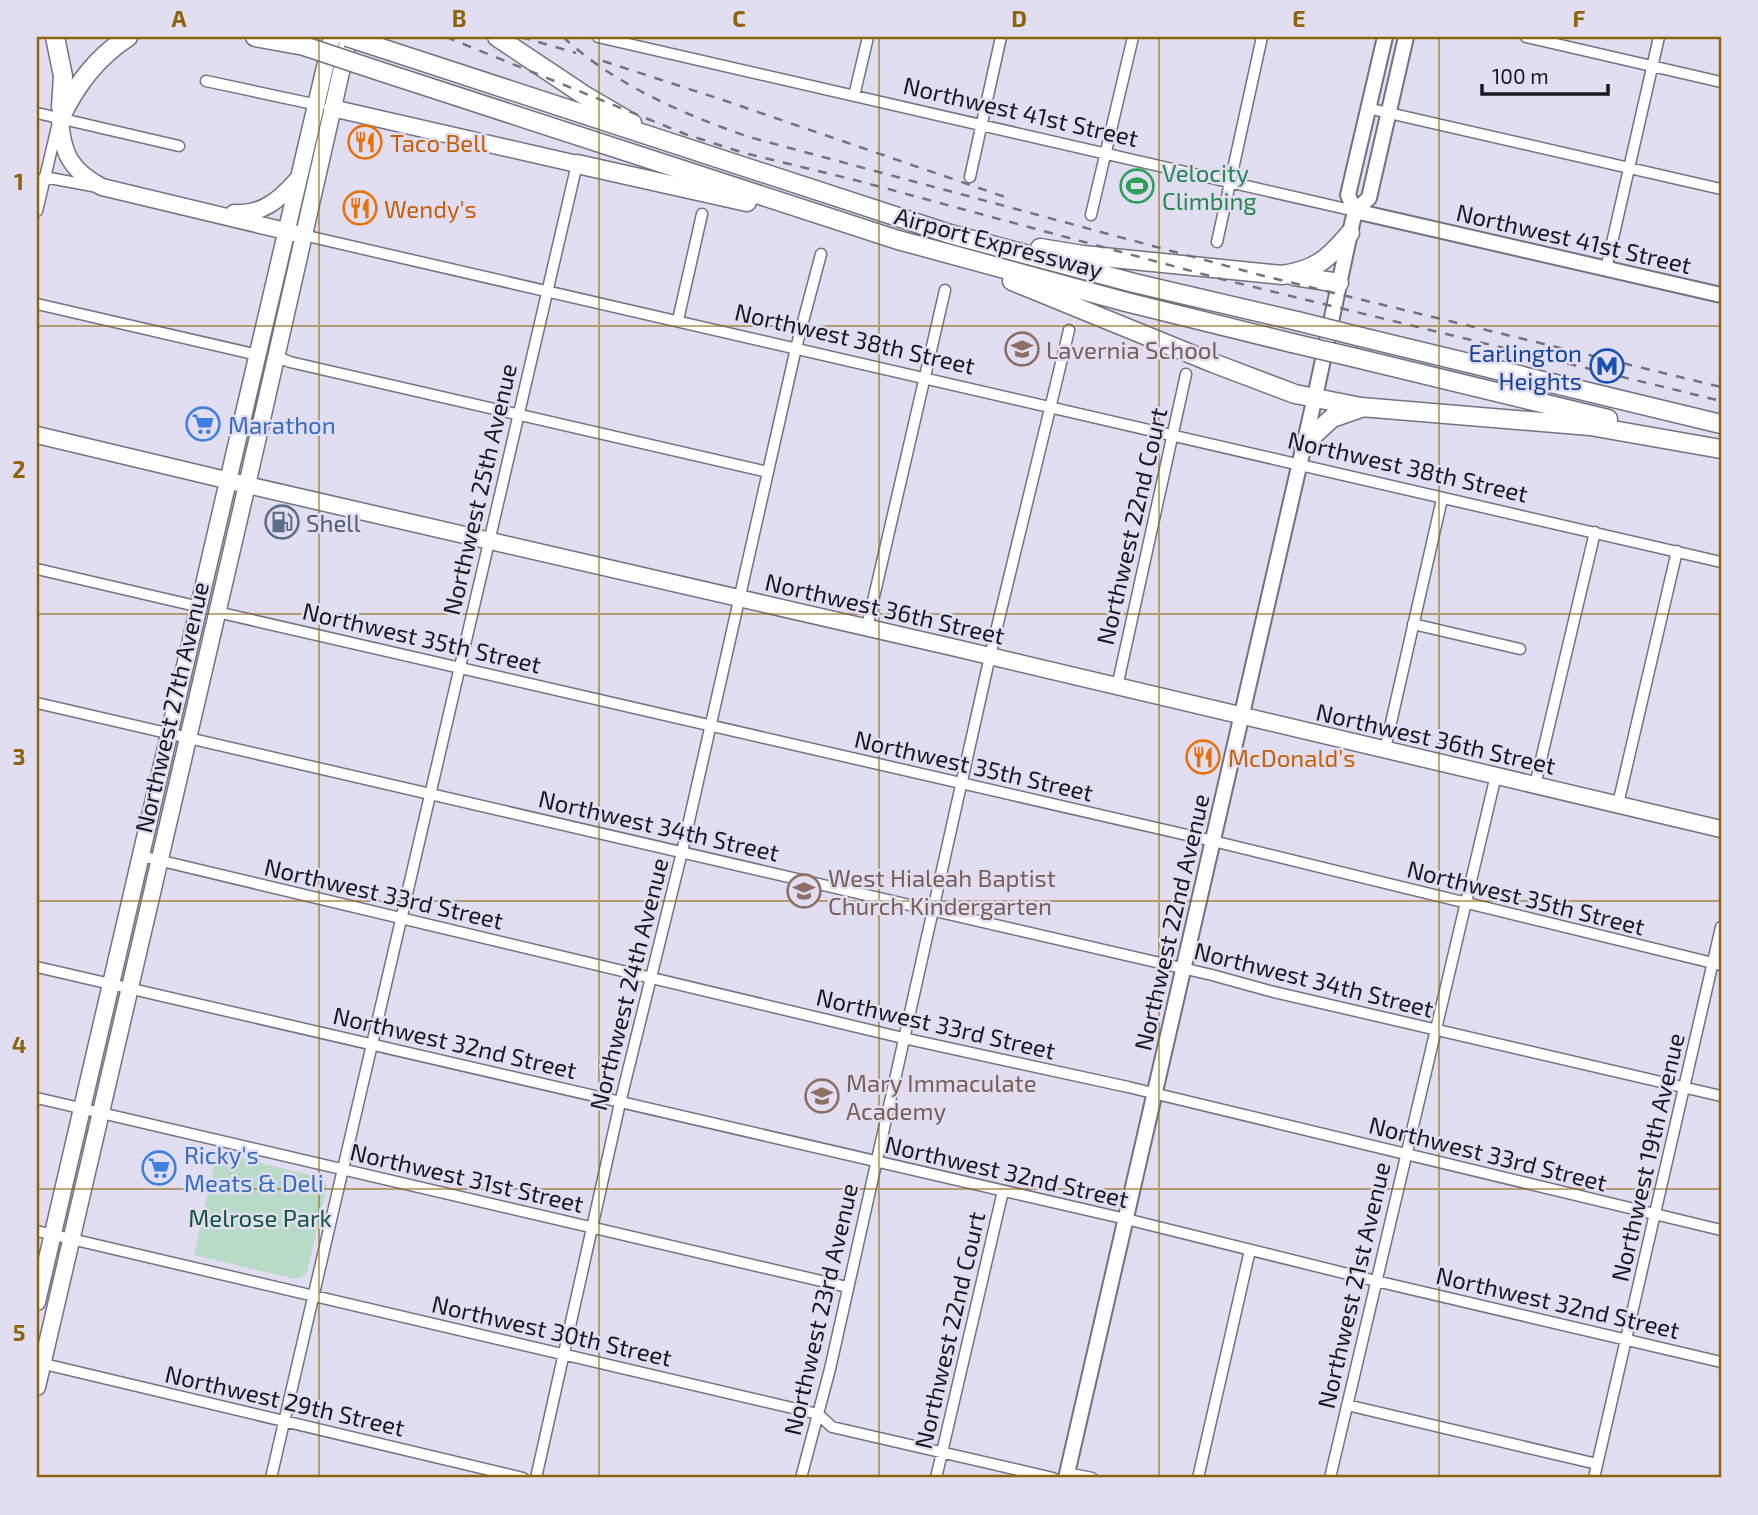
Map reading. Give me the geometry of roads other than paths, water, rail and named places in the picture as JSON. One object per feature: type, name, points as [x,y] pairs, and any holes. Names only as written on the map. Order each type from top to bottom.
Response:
[{"type":"highway","points":[[55,37],[63,76],[60,118]]},
{"type":"highway","points":[[60,118],[72,93],[95,62],[128,37]]},
{"type":"highway","points":[[255,37],[304,46]]},
{"type":"highway","name":"Airport Expressway","points":[[277,37],[811,213],[974,262],[1721,448]]},
{"type":"highway","name":"Airport Expressway","points":[[348,37],[950,234],[1134,283],[1721,424]]},
{"type":"highway","points":[[497,37],[584,95],[665,142]]},
{"type":"highway","points":[[577,164],[709,195],[811,213]]},
{"type":"highway","points":[[1282,275],[1318,265],[1333,254],[1350,233]]},
{"type":"highway","points":[[950,234],[1083,255],[1339,283]]},
{"type":"highway","points":[[974,262],[1020,285],[1287,391],[1361,407],[1579,425],[1721,448]]},
{"type":"highway","points":[[1303,445],[1332,418],[1361,407]]},
{"type":"main road","name":"Northwest 27th Avenue","points":[[37,1387],[39,1363],[72,1239],[303,235],[325,107],[332,37]]},
{"type":"main road","name":"Northwest 27th Avenue","points":[[37,1302],[44,1233],[82,1108],[299,178],[348,37]]},
{"type":"main road","name":"Northwest 22nd Avenue","points":[[1355,211],[1348,195],[1385,37]]},
{"type":"main road","name":"Northwest 22nd Avenue","points":[[1062,1477],[1155,1094],[1355,211],[1369,198],[1406,37]]},
{"type":"main road","points":[[325,107],[577,164]]},
{"type":"main road","name":"Northwest 38th Street","points":[[60,118],[61,138],[68,157],[79,172],[102,187],[303,235]]},
{"type":"main road","points":[[203,210],[237,214],[258,211],[274,203],[299,178]]},
{"type":"main road","name":"Northwest 41st Street","points":[[1355,211],[1721,295]]},
{"type":"main road","points":[[265,323],[270,350],[275,356]]},
{"type":"main road","name":"Northwest 36th Street","points":[[37,435],[867,627],[1721,829]]},
{"type":"main road","points":[[200,607],[215,619]]},
{"type":"street","name":"Northwest 41st Street","points":[[602,37],[1355,211]]},
{"type":"street","points":[[854,96],[868,37]]},
{"type":"street","points":[[970,177],[1001,37]]},
{"type":"street","points":[[1091,215],[1133,37]]},
{"type":"street","points":[[1217,242],[1262,37]]},
{"type":"street","points":[[1526,37],[1721,82]]},
{"type":"street","points":[[1606,269],[1659,37]]},
{"type":"street","points":[[206,81],[325,107]]},
{"type":"street","points":[[1367,108],[1721,189]]},
{"type":"street","points":[[37,113],[179,146]]},
{"type":"street","points":[[37,211],[60,118]]},
{"type":"street","name":"Northwest 25th Avenue","points":[[271,1478],[577,164]]},
{"type":"street","name":"Northwest 38th Street","points":[[44,177],[102,187]]},
{"type":"street","points":[[678,320],[702,214]]},
{"type":"street","name":"Northwest 38th Street","points":[[303,235],[1721,562]]},
{"type":"street","name":"Northwest 24th Avenue","points":[[536,1478],[620,1102],[682,852],[796,348],[821,254]]},
{"type":"street","points":[[867,627],[945,290]]},
{"type":"street","points":[[37,304],[257,355]]},
{"type":"street","name":"Northwest 23rd Avenue","points":[[801,1478],[830,1369],[990,656],[1069,330]]},
{"type":"street","points":[[275,356],[316,368],[768,472]]},
{"type":"street","name":"Northwest 22nd Court","points":[[1117,687],[1186,374]]},
{"type":"street","points":[[1385,749],[1442,499]]},
{"type":"street","points":[[1535,785],[1595,532]]},
{"type":"street","points":[[1618,804],[1677,551]]},
{"type":"street","points":[[37,569],[200,607]]},
{"type":"street","name":"Northwest 35th Street","points":[[215,619],[459,667],[1213,841],[1717,964]]},
{"type":"street","points":[[1413,624],[1520,649]]},
{"type":"street","name":"Northwest 34th Street","points":[[37,703],[1184,968],[1435,1030],[1721,1096]]},
{"type":"street","name":"Northwest 21st Avenue","points":[[1330,1478],[1496,775]]},
{"type":"street","name":"Northwest 33rd Street","points":[[141,856],[1721,1230]]},
{"type":"street","name":"Northwest 19th Avenue","points":[[1594,1478],[1685,1087],[1717,964],[1721,928]]},
{"type":"street","name":"Northwest 32nd Street","points":[[37,967],[1126,1219],[1721,1362]]},
{"type":"street","name":"Northwest 31st Street","points":[[37,1098],[847,1287]]},
{"type":"street","name":"Northwest 22nd Court","points":[[936,1478],[1003,1191]]},
{"type":"street","name":"Northwest 30th Street","points":[[44,1233],[818,1414],[832,1427],[941,1454],[1062,1477],[1092,1478]]},
{"type":"street","points":[[1198,1478],[1250,1250]]},
{"type":"street","name":"Northwest 29th Street","points":[[39,1363],[523,1478]]},
{"type":"street","points":[[1347,1405],[1597,1464]]},
{"type":"railway","points":[[446,37],[685,134],[744,153],[851,179],[1221,279],[1721,401]]},
{"type":"railway","points":[[521,37],[576,53]]},
{"type":"railway","points":[[563,37],[627,84],[675,108],[749,137],[1264,276],[1721,387]]},
{"type":"railway","points":[[603,61],[1011,199]]},
{"type":"place","name":"Taco Bell","points":[[365,142]]},
{"type":"place","name":"Velocity Climbing","points":[[1137,186]]},
{"type":"place","name":"Wendy's","points":[[360,208]]},
{"type":"place","name":"Lavernia School","points":[[1022,349]]},
{"type":"place","name":"Earlington Heights","points":[[1607,366]]},
{"type":"place","name":"Marathon","points":[[203,424]]},
{"type":"place","name":"Shell","points":[[282,522]]},
{"type":"place","name":"McDonald's","points":[[1203,757]]},
{"type":"place","name":"West Hialeah Baptist Church Kindergarten","points":[[804,891]]},
{"type":"place","name":"Mary Immaculate Academy","points":[[822,1096]]},
{"type":"place","name":"Ricky's Meats & Deli","points":[[159,1168]]},
{"type":"park label","name":"Melrose Park","points":[[260,1217]]}]
